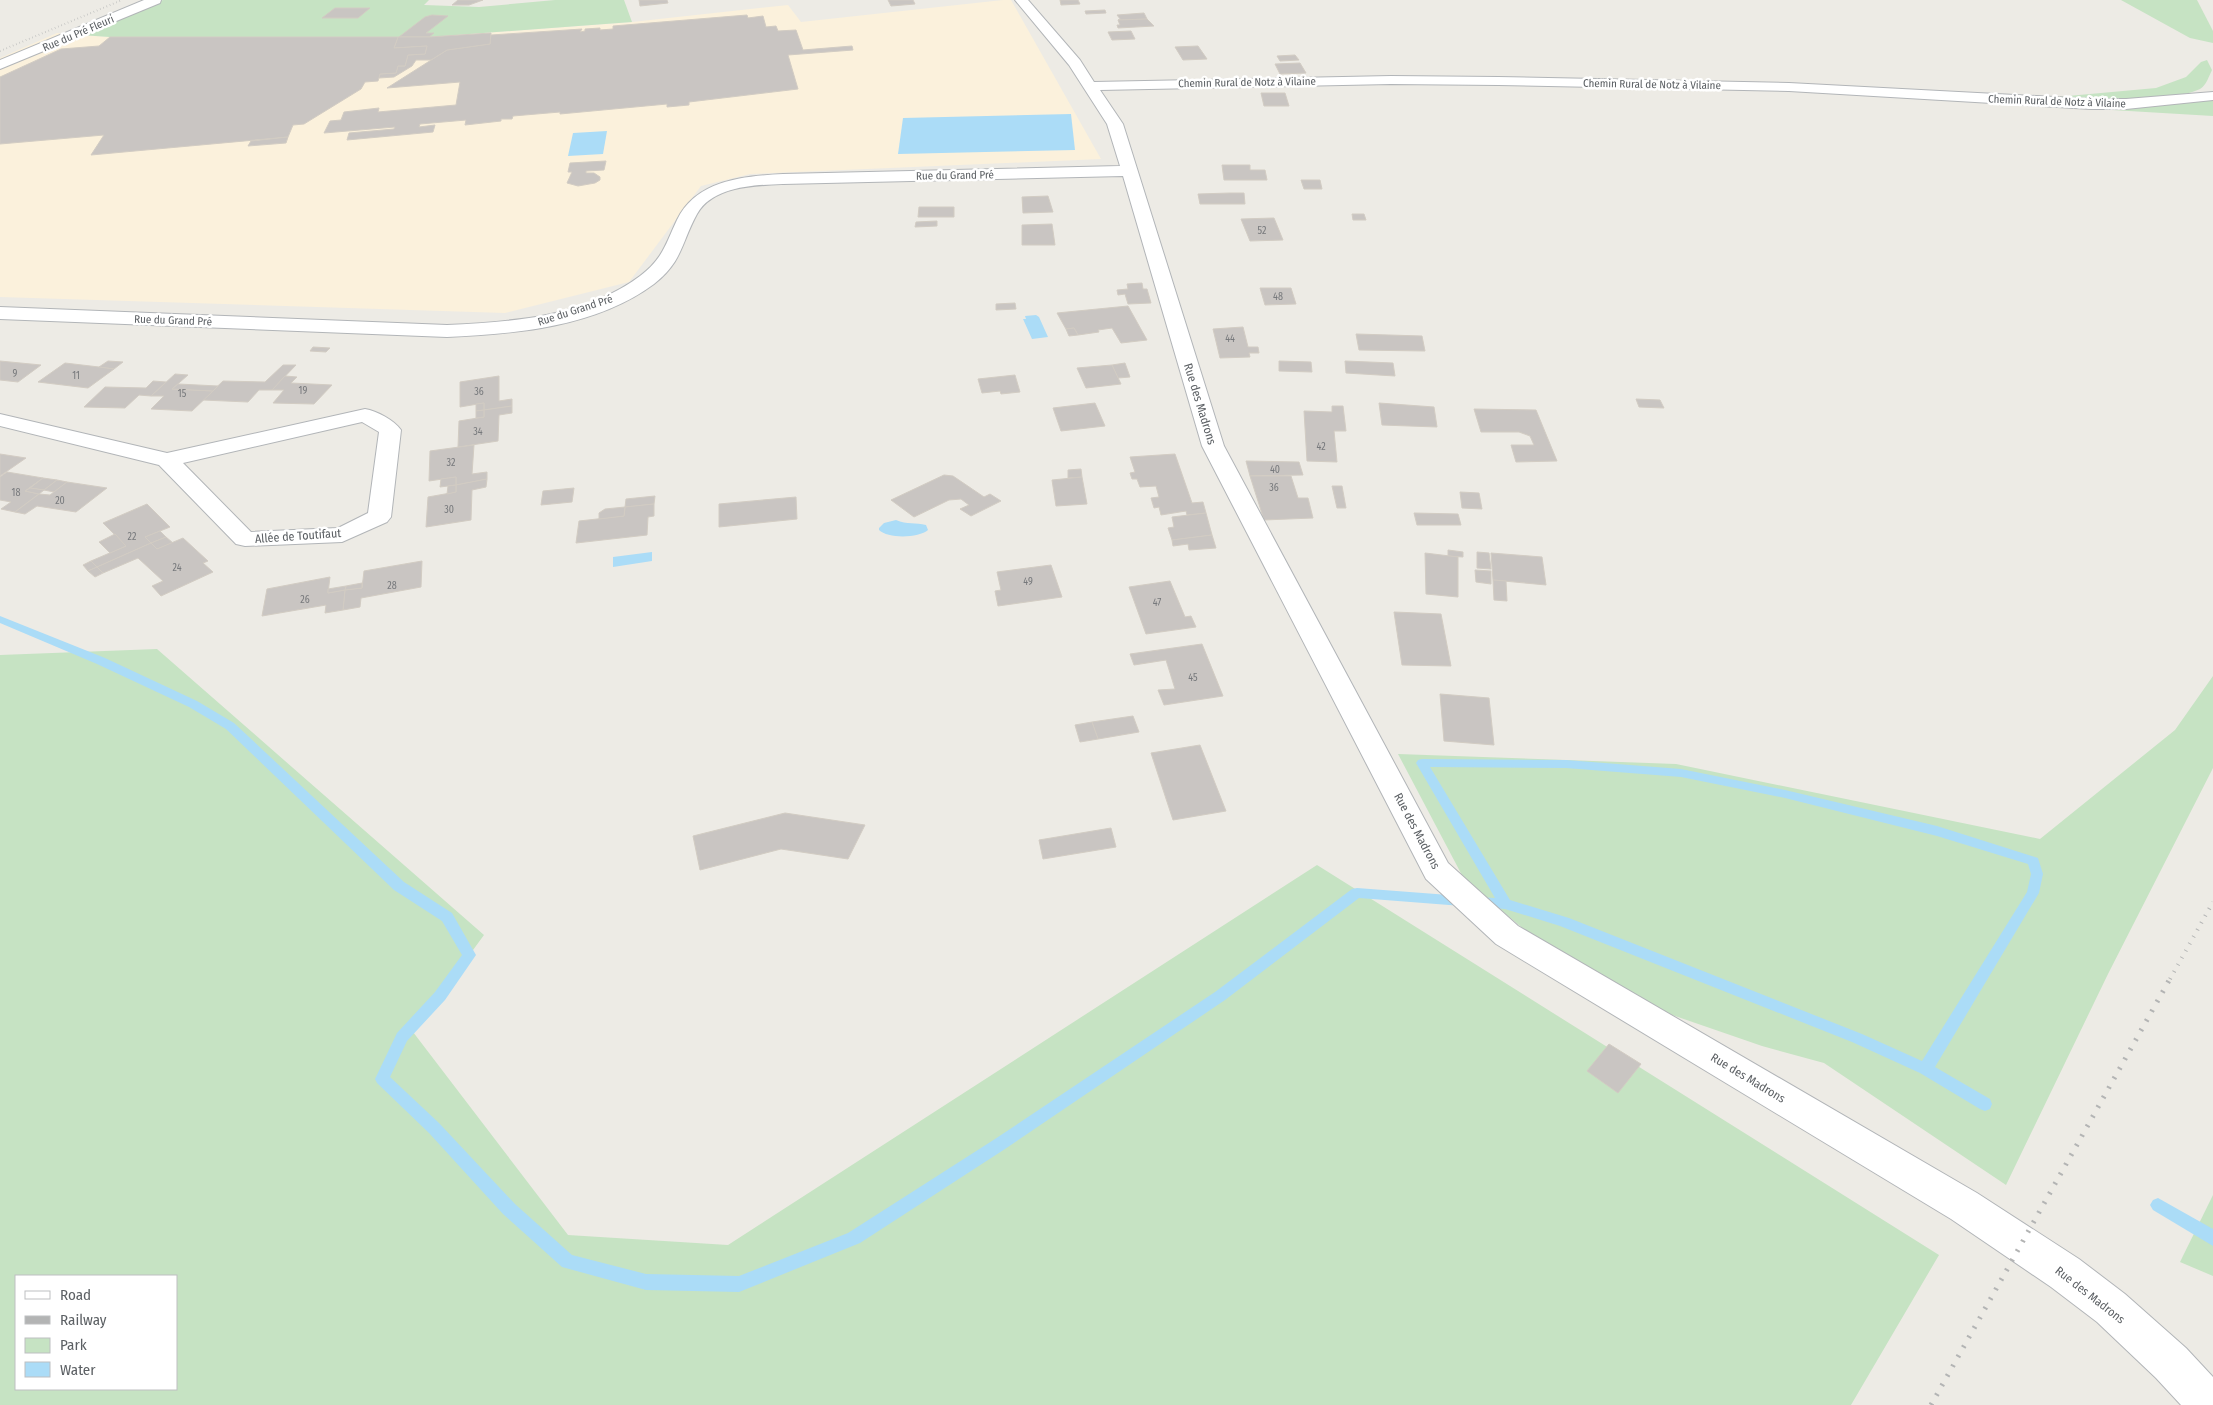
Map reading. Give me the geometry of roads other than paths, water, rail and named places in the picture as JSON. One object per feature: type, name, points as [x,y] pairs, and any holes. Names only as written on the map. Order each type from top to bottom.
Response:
[{"type":"street","name":"Rue du Pré Fleuri","points":[[0,66],[155,0]]},
{"type":"street","name":"Rue des Madrons","points":[[1021,0],[1075,62],[1114,124],[1213,446],[1437,871],[1507,935],[1964,1206],[2057,1268],[2110,1308],[2171,1363],[2210,1405]]},
{"type":"street","name":"Chemin Rural de Notz à Vilaine","points":[[1090,86],[1354,80],[1498,81],[1789,87],[2091,104],[2126,104],[2213,96]]},
{"type":"street","name":"Rue du Grand Pré","points":[[0,312],[447,331],[501,329],[549,320],[603,303],[640,285],[662,268],[672,253],[690,209],[706,195],[731,186],[758,180],[783,179],[1128,171]]},
{"type":"street","name":"Allée de Toutifaut","points":[[0,420],[167,460],[365,415],[390,430],[379,518],[342,535],[245,540],[167,460]]},
{"type":"water","points":[[1071,114],[1075,150],[898,154],[903,118]]},
{"type":"water","points":[[607,131],[603,154],[568,156],[573,133]]},
{"type":"water","points":[[1036,315],[1039,317],[1048,337],[1032,339],[1023,319],[1026,319],[1025,316]]},
{"type":"water","points":[[896,520],[926,525],[928,530],[918,535],[896,536],[879,530],[884,523]]},
{"type":"water","points":[[652,552],[652,561],[613,567],[613,557]]},
{"type":"waterway","points":[[0,619],[101,661],[193,704],[230,726],[399,886],[447,917],[469,955],[440,996],[402,1037],[382,1079],[434,1128],[509,1209],[568,1262],[646,1282],[739,1284],[854,1238],[1000,1144],[1220,996],[1357,893],[1462,901]]},
{"type":"waterway","points":[[1505,904],[1422,763],[1566,764],[1681,773],[1785,794],[1937,831],[2034,861],[2037,874],[2033,893],[1938,1051],[1925,1069]]},
{"type":"waterway","points":[[1478,902],[1505,904]]},
{"type":"waterway","points":[[1505,904],[1564,922],[1857,1038],[1925,1069]]},
{"type":"waterway","points":[[1925,1069],[1985,1104]]},
{"type":"waterway","points":[[2158,1205],[2213,1238]]},
{"type":"railway","points":[[0,51],[122,0]]},
{"type":"railway","points":[[2170,979],[2213,902]]},
{"type":"railway","points":[[1931,1405],[2171,977]]}]
